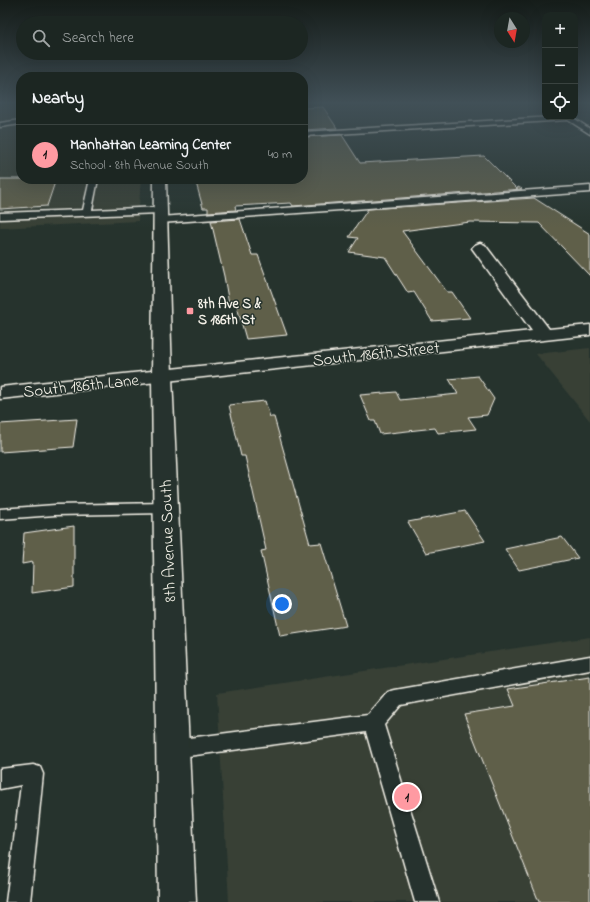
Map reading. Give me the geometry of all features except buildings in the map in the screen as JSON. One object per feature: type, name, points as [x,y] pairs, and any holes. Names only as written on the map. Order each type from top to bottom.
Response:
[{"type":"street","name":"8th Avenue South","points":[[160,184],[162,377],[177,902]]},
{"type":"street","points":[[480,248],[544,335]]},
{"type":"street","name":"South 186th Street","points":[[162,377],[590,330]]},
{"type":"street","name":"South 186th Lane","points":[[0,393],[162,377]]},
{"type":"lane","points":[[87,213],[93,184]]},
{"type":"lane","points":[[0,216],[87,213],[160,215],[590,189]]},
{"type":"lane","points":[[0,514],[55,510],[166,508]]},
{"type":"lane","points":[[173,749],[373,723],[395,698],[590,663]]},
{"type":"lane","points":[[373,723],[427,902]]},
{"type":"lane","points":[[0,779],[33,774],[18,902]]},
{"type":"shaded area","points":[[0,144],[16,144],[16,184],[141,184],[138,221],[0,228]]},
{"type":"shaded area","points":[[590,348],[590,421],[536,354]]},
{"type":"shaded area","points":[[590,637],[590,902],[229,902],[217,693]]},
{"type":"place","name":"8th Ave S & S 186th St","points":[[190,311]]},
{"type":"place","name":"Manhattan Learning Center","points":[[407,797]]}]
